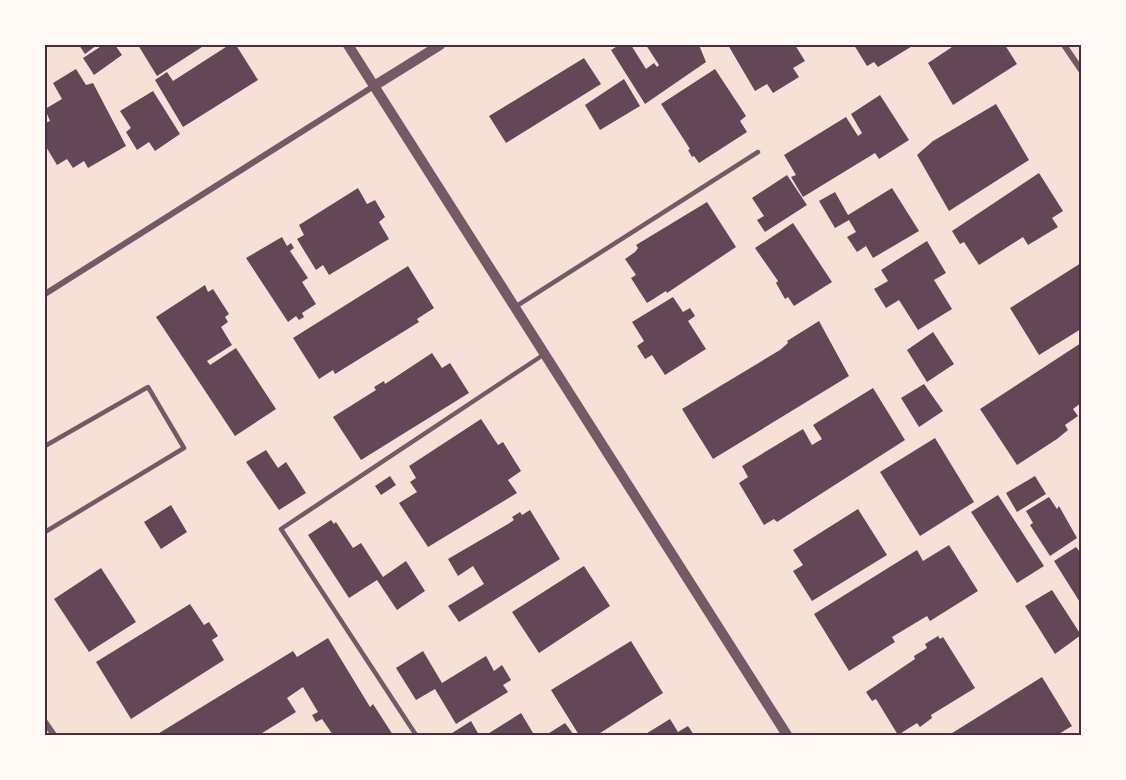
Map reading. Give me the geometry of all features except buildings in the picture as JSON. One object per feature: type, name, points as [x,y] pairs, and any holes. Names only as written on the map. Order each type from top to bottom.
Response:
[{"type":"street","points":[[348,45],[787,735]]},
{"type":"street","points":[[45,294],[440,45]]},
{"type":"street","points":[[1064,45],[1081,70]]},
{"type":"street","points":[[45,722],[54,735]]},
{"type":"lane","points":[[515,308],[758,152]]},
{"type":"lane","points":[[416,735],[281,529],[544,354]]},
{"type":"lane","points":[[45,446],[148,387],[184,448],[45,532]]}]
